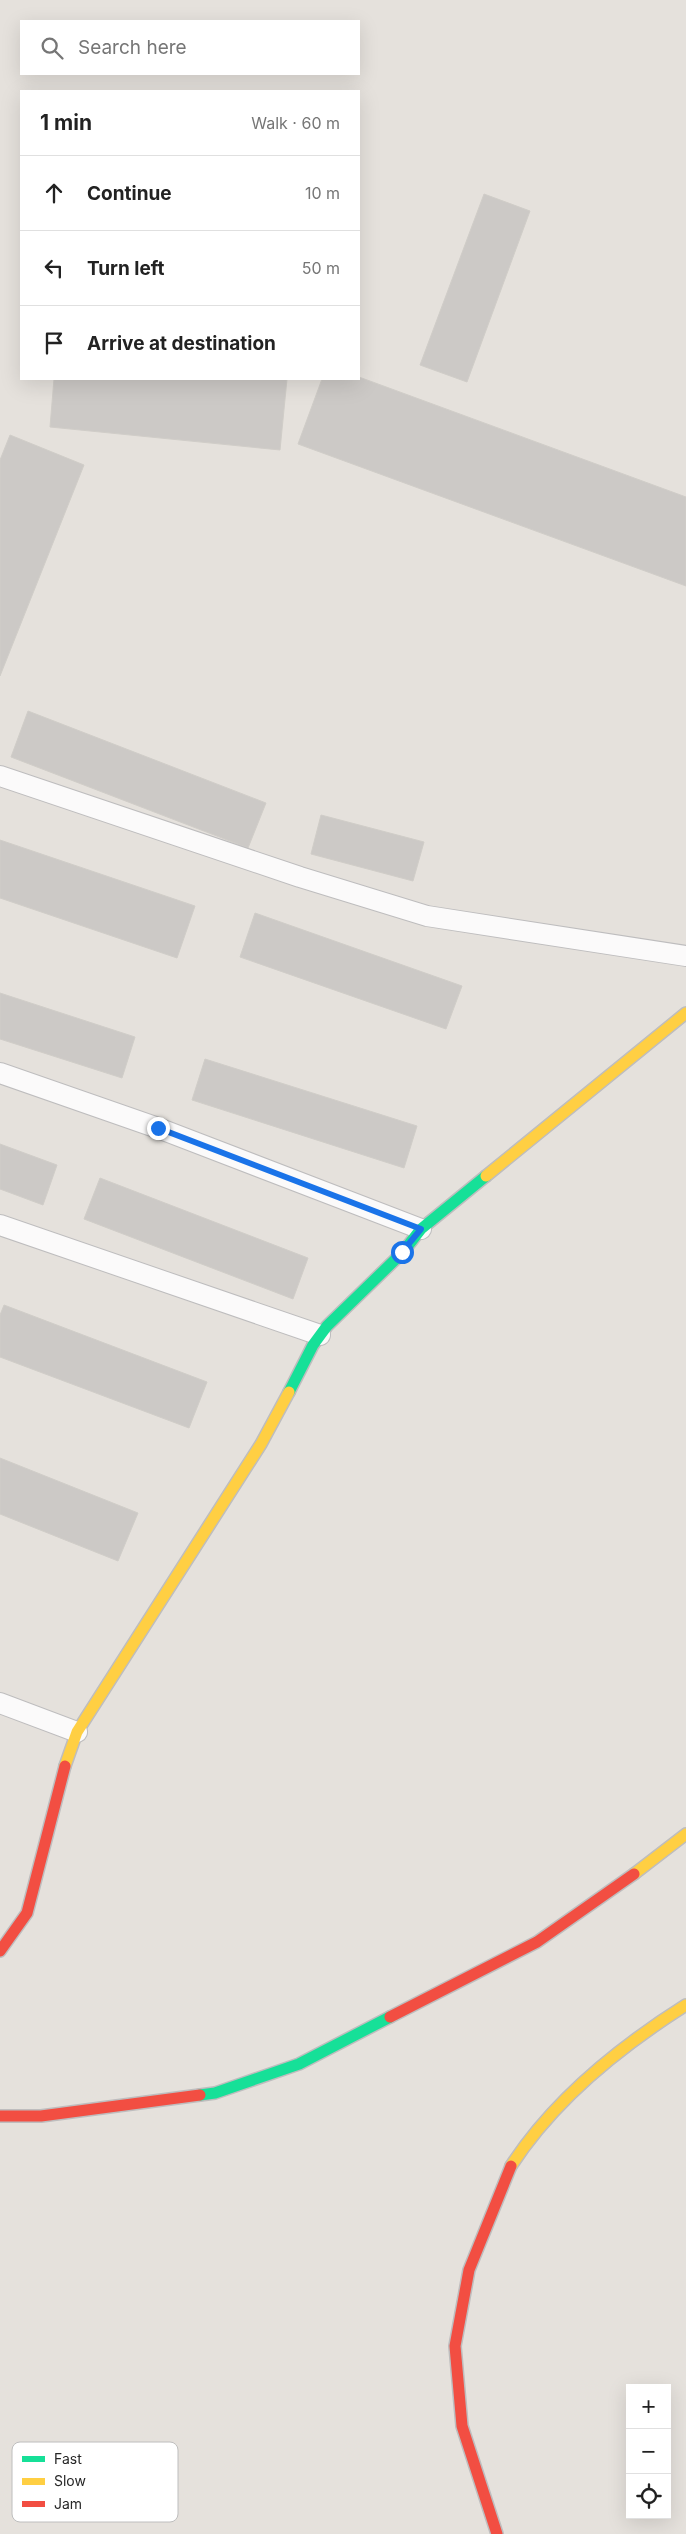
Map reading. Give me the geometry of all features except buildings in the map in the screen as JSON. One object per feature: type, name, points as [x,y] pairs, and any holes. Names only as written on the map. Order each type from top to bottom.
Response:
[{"type":"street","points":[[0,1951],[27,1913],[65,1767],[77,1732],[262,1444],[320,1335],[402,1252],[421,1229],[686,1013]]},
{"type":"street","points":[[0,2116],[41,2116],[215,2093],[299,2064],[537,1942],[677,1843],[686,1834]]},
{"type":"street","points":[[497,2534],[462,2426],[455,2346],[469,2270],[511,2165],[552,2111],[648,2029],[686,2005]]},
{"type":"lane","points":[[0,776],[300,877],[427,916],[686,956]]},
{"type":"lane","points":[[0,1073],[158,1128],[421,1229]]},
{"type":"lane","points":[[0,1225],[320,1335]]},
{"type":"lane","points":[[0,1703],[77,1732]]},
{"type":"traffic: fast","points":[[289,1392],[313,1345],[327,1326],[403,1252],[421,1229],[486,1176]]},
{"type":"traffic: fast","points":[[200,2095],[215,2093],[299,2064],[390,2017]]},
{"type":"traffic: slow","points":[[486,1176],[686,1013]]},
{"type":"traffic: slow","points":[[65,1766],[77,1732],[261,1444],[289,1392]]},
{"type":"traffic: slow","points":[[634,1874],[686,1834]]},
{"type":"traffic: slow","points":[[511,2166],[547,2119],[590,2076],[637,2038],[686,2005]]},
{"type":"traffic: jam","points":[[0,1951],[27,1913],[65,1766]]},
{"type":"traffic: jam","points":[[390,2017],[537,1942],[634,1874]]},
{"type":"traffic: jam","points":[[0,2116],[41,2116],[200,2095]]},
{"type":"traffic: jam","points":[[497,2534],[462,2426],[455,2346],[469,2270],[511,2166]]},
{"type":"route","points":[[158,1128],[421,1229],[402,1252]]}]
